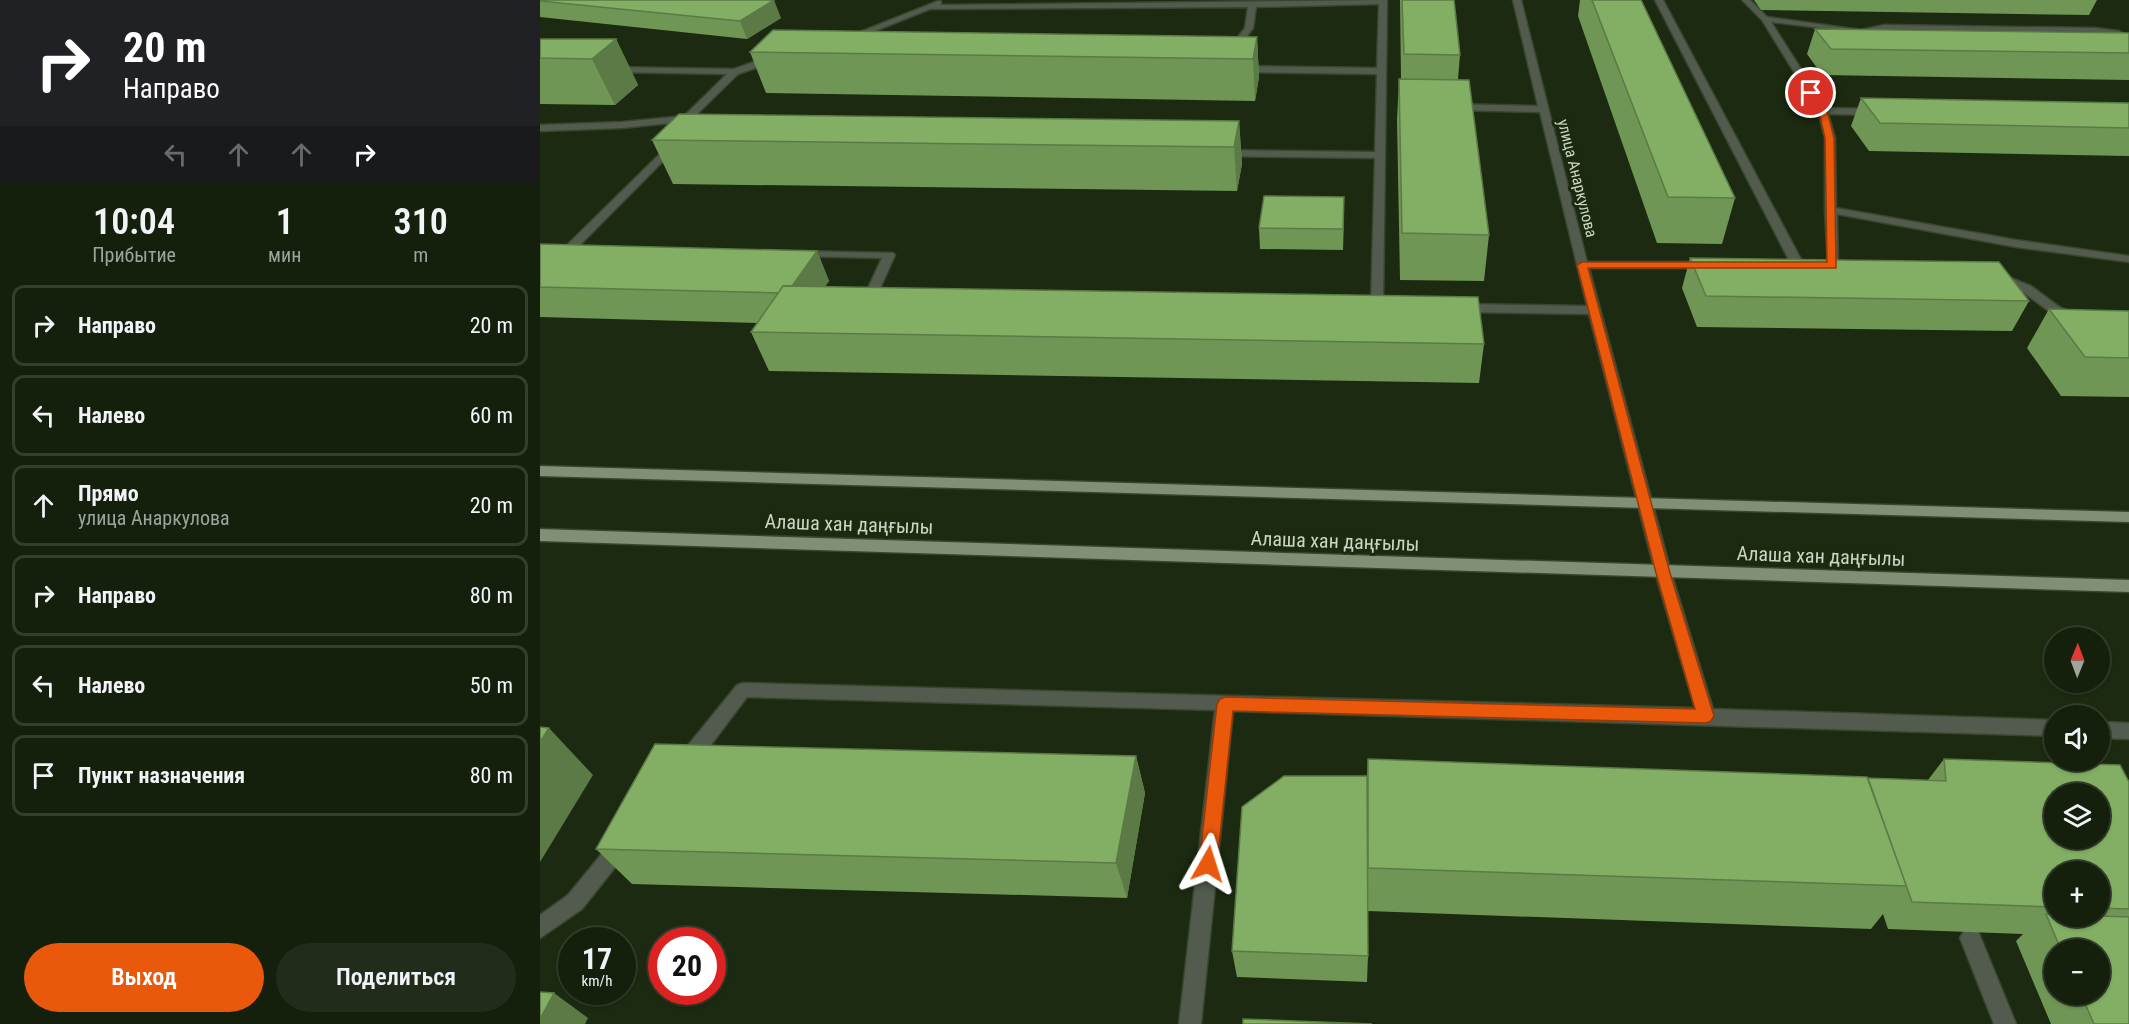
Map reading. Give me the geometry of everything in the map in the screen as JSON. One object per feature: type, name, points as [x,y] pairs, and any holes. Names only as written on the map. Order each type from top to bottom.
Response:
[{"type":"main road","points":[[540,471],[2129,517]]},
{"type":"main road","name":"Алаша хан даңғылы","points":[[540,535],[1663,573],[2129,586]]},
{"type":"street","points":[[835,42],[857,36],[944,0]]},
{"type":"street","name":"улица Анаркулова","points":[[1517,0],[1582,265],[1663,573],[1706,716]]},
{"type":"street","points":[[1659,0],[1821,265]]},
{"type":"street","points":[[1746,0],[1765,19],[1823,111],[1830,138],[1830,210],[1821,265]]},
{"type":"street","points":[[931,7],[1252,5],[1383,1],[1377,306]]},
{"type":"street","points":[[1209,43],[1240,40],[1249,28],[1252,5]]},
{"type":"street","points":[[1765,19],[1866,33],[1876,40],[1892,44]]},
{"type":"street","points":[[1866,33],[1865,30],[1868,28],[1884,27],[2095,30],[2116,33],[2129,41]]},
{"type":"street","points":[[857,36],[876,39]]},
{"type":"street","points":[[2118,47],[2129,47]]},
{"type":"street","points":[[597,69],[735,72],[768,60],[780,59]]},
{"type":"street","points":[[1228,68],[1382,71]]},
{"type":"street","points":[[540,128],[622,125],[687,119],[735,72]]},
{"type":"street","points":[[1381,106],[1393,106]]},
{"type":"street","points":[[1439,107],[1544,109]]},
{"type":"street","points":[[1823,111],[1893,113]]},
{"type":"street","points":[[591,250],[568,250],[682,141],[692,128],[687,119]]},
{"type":"street","points":[[1213,153],[1380,155]]},
{"type":"street","points":[[1830,210],[2082,254],[2129,258]]},
{"type":"street","points":[[782,254],[890,255],[870,297],[894,297]]},
{"type":"street","points":[[1582,265],[1714,265]]},
{"type":"street","points":[[1774,265],[1821,265]]},
{"type":"street","points":[[1985,273],[2027,289],[2054,309],[2070,316],[2092,321]]},
{"type":"street","points":[[1446,308],[1595,310]]},
{"type":"street","points":[[676,775],[743,690],[1706,716],[2044,728]]},
{"type":"street","points":[[1190,1024],[1225,704]]},
{"type":"street","points":[[2110,730],[2129,731]]},
{"type":"street","points":[[540,928],[575,902],[632,831]]},
{"type":"street","points":[[1971,938],[2005,1024]]},
{"type":"building","points":[[540,0],[774,0],[740,21]]},
{"type":"building","points":[[1402,0],[1454,0],[1460,55],[1404,54]]},
{"type":"building","points":[[1592,0],[1641,0],[1735,198],[1668,197]]},
{"type":"building","points":[[1815,29],[2129,33],[2129,53],[1831,49]]},
{"type":"building","points":[[773,30],[1257,37],[1253,59],[750,52]]},
{"type":"building","points":[[540,39],[616,39],[592,59],[540,58]]},
{"type":"building","points":[[1399,79],[1469,80],[1489,235],[1402,233]]},
{"type":"building","points":[[1861,98],[2129,103],[2129,128],[1880,123]]},
{"type":"building","points":[[679,114],[1239,121],[1234,147],[652,140]]},
{"type":"building","points":[[1264,196],[1344,197],[1343,229],[1259,228]]},
{"type":"building","points":[[540,244],[817,251],[792,286],[783,286],[779,293],[540,287]]},
{"type":"building","points":[[1690,258],[1999,262],[2029,301],[1706,296]]},
{"type":"building","points":[[783,286],[1478,297],[1484,344],[751,332]]},
{"type":"building","points":[[2049,309],[2129,311],[2129,358],[2085,357]]},
{"type":"building","points":[[540,727],[549,728],[540,742]]},
{"type":"building","points":[[655,744],[1136,756],[1116,863],[596,849]]},
{"type":"building","points":[[1368,759],[1867,777],[1907,886],[1368,868]]},
{"type":"building","points":[[1944,759],[2044,762],[2044,771],[2110,771],[2110,765],[2120,765],[2129,782],[2129,909],[2110,908],[2110,861],[2044,861],[2044,907],[1912,902],[1868,778],[1946,781]]},
{"type":"building","points":[[1284,776],[1367,776],[1368,956],[1232,951],[1242,807]]},
{"type":"building","points":[[2110,916],[2129,917],[2129,1024],[2094,1024],[2086,1005],[2110,1005],[2110,939],[2056,939],[2051,927],[2110,927]]},
{"type":"building","points":[[540,992],[554,993],[540,1019]]},
{"type":"building","points":[[1243,1019],[1372,1024],[1243,1024]]},
{"type":"route","points":[[1208,864],[1225,704],[1706,716],[1663,573],[1633,451],[1582,265],[1832,266],[1830,138],[1823,111],[1811,93]]}]
